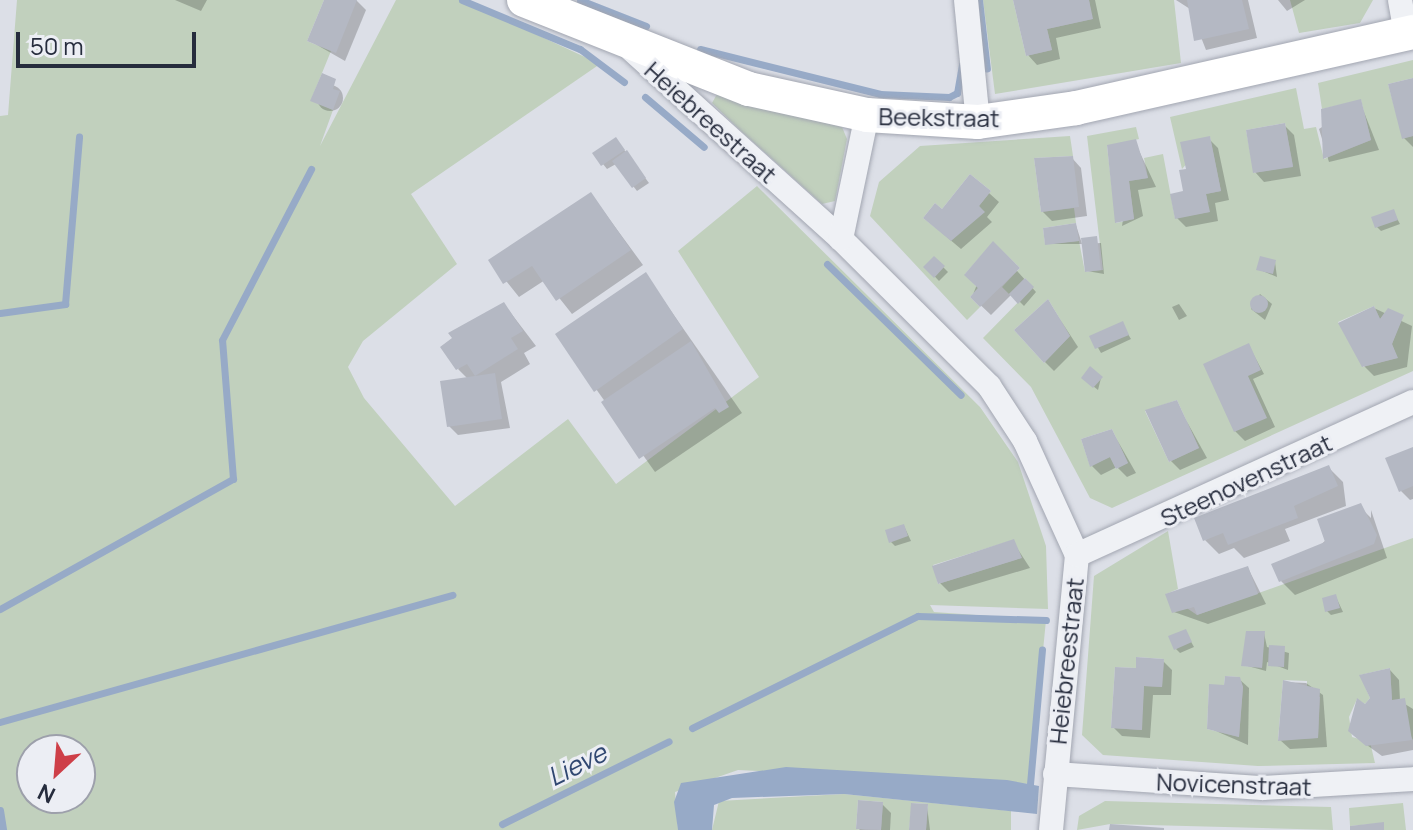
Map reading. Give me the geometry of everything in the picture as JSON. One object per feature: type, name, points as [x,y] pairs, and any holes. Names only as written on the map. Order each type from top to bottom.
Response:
[{"type":"street","name":"Beekstraat","points":[[524,0],[749,89],[867,115],[978,122],[1090,105],[1410,33]]},
{"type":"street","points":[[966,0],[978,122]]},
{"type":"street","points":[[1400,0],[1410,33]]},
{"type":"street","name":"Heiebreestraat","points":[[617,37],[841,239],[989,386],[1025,441],[1077,555],[1051,830]]},
{"type":"street","points":[[841,239],[867,115]]},
{"type":"street","name":"Steenovenstraat","points":[[1077,555],[1413,402]]},
{"type":"street","name":"Novicenstraat","points":[[1055,774],[1263,788],[1413,779]]},
{"type":"green space","points":[[17,0],[324,0],[307,41],[331,51],[311,100],[333,110],[320,146],[396,0],[462,0],[600,64],[411,194],[457,264],[363,341],[348,367],[364,398],[455,506],[568,419],[616,484],[759,377],[678,251],[757,186],[980,407],[1018,462],[1046,546],[1048,609],[930,605],[934,612],[1046,620],[1030,784],[738,770],[675,792],[678,830],[0,830],[0,116],[8,115]],"holes":[[[1013,540],[1021,558],[938,584],[933,565]]]},
{"type":"green space","points":[[983,0],[1013,0],[1026,56],[1052,50],[1047,29],[1092,19],[1089,0],[1174,0],[1181,63],[995,94]]},
{"type":"green space","points":[[1290,0],[1373,0],[1360,23],[1299,33]]},
{"type":"green space","points":[[1413,60],[1413,78],[1388,84],[1403,138],[1413,136],[1413,371],[1112,508],[1090,498],[1031,387],[983,338],[1033,287],[1025,278],[1009,294],[1002,287],[1020,268],[993,242],[965,274],[978,288],[970,297],[980,307],[967,320],[870,216],[879,182],[920,146],[1070,136],[1073,156],[1034,158],[1041,212],[1074,208],[1076,223],[1043,228],[1045,244],[1079,241],[1085,272],[1103,270],[1087,136],[1136,127],[1139,139],[1107,146],[1116,223],[1134,219],[1129,181],[1148,178],[1144,158],[1163,154],[1175,218],[1209,212],[1206,194],[1221,191],[1210,137],[1182,169],[1170,117],[1296,88],[1304,129],[1316,127],[1324,159],[1371,140],[1361,100],[1322,109],[1318,83]],"holes":[[[1285,123],[1293,166],[1254,173],[1246,130]],[[970,174],[991,191],[979,206],[984,212],[951,240],[923,218],[935,203],[942,209]],[[1048,299],[1070,336],[1044,363],[1014,330]],[[1374,306],[1380,319],[1388,309],[1403,315],[1392,344],[1397,358],[1363,367],[1338,322]],[[1177,400],[1199,448],[1169,462],[1145,411]],[[1112,429],[1128,463],[1116,469],[1110,457],[1090,466],[1081,439]]]},
{"type":"green space","points":[[717,94],[842,127],[847,139],[835,201],[822,204],[740,130],[712,103]]},
{"type":"green space","points":[[1168,531],[1178,589],[1166,594],[1197,615],[1413,538],[1413,740],[1392,700],[1390,668],[1360,675],[1370,698],[1365,704],[1357,699],[1349,717],[1352,737],[1370,742],[1375,763],[1258,766],[1103,755],[1082,735],[1094,576]],"holes":[[[1247,631],[1264,632],[1262,667],[1242,666]],[[1137,657],[1164,659],[1162,687],[1144,686],[1141,730],[1111,728],[1115,667],[1136,668]],[[1225,676],[1239,677],[1243,687],[1239,737],[1207,729],[1209,685],[1224,685]],[[1283,680],[1307,681],[1307,696],[1320,697],[1318,738],[1278,740]]]},
{"type":"green space","points":[[844,794],[1011,811],[1011,830],[926,830],[928,804],[912,803],[909,830],[881,830],[883,802],[858,800],[856,829],[865,830],[712,830],[719,801]]},
{"type":"green space","points":[[1105,801],[1331,807],[1333,830],[1110,824],[1077,830],[1079,816]]},
{"type":"green space","points":[[1403,803],[1406,830],[1384,830],[1383,823],[1350,826],[1349,808]]},
{"type":"water","points":[[786,767],[1007,780],[1039,786],[1037,814],[844,794],[732,798],[714,805],[712,830],[678,830],[674,802],[681,783]]},
{"type":"building","points":[[324,0],[357,0],[336,53],[307,41]]},
{"type":"building","points":[[1013,0],[1089,0],[1093,19],[1047,29],[1052,50],[1026,56]]},
{"type":"building","points":[[1187,0],[1242,0],[1249,29],[1194,41]]},
{"type":"building","points":[[322,73],[336,79],[333,89],[340,91],[333,110],[310,101]]},
{"type":"building","points":[[1413,78],[1413,136],[1402,139],[1388,84]]},
{"type":"building","points":[[1361,99],[1371,140],[1323,159],[1321,109]]},
{"type":"building","points":[[1285,123],[1293,167],[1253,173],[1246,130]]},
{"type":"building","points":[[1210,136],[1221,191],[1206,194],[1210,212],[1175,219],[1170,194],[1183,191],[1179,170],[1186,169],[1180,142]]},
{"type":"building","points":[[616,137],[625,150],[601,166],[592,153]]},
{"type":"building","points":[[1136,139],[1148,178],[1129,181],[1134,219],[1115,223],[1107,145]]},
{"type":"building","points":[[627,150],[646,178],[632,188],[612,161]]},
{"type":"building","points":[[1073,156],[1079,207],[1041,212],[1034,158]]},
{"type":"building","points":[[970,174],[991,191],[979,206],[985,212],[951,241],[923,218],[935,203],[942,209]]},
{"type":"building","points":[[591,192],[631,250],[556,301],[532,266],[503,284],[488,260]]},
{"type":"building","points":[[1394,209],[1398,220],[1375,228],[1371,217]]},
{"type":"building","points":[[1076,223],[1079,241],[1045,245],[1043,228]]},
{"type":"building","points":[[1097,236],[1101,270],[1085,272],[1081,238]]},
{"type":"building","points":[[993,241],[1020,268],[980,307],[970,297],[978,288],[964,275]]},
{"type":"building","points":[[934,256],[945,266],[934,278],[923,267]]},
{"type":"building","points":[[1260,256],[1276,260],[1273,274],[1256,270]]},
{"type":"building","points":[[646,272],[683,329],[594,392],[555,334]]},
{"type":"building","points":[[1025,278],[1034,287],[1018,304],[1009,294]]},
{"type":"building","points":[[1255,295],[1263,295],[1268,304],[1266,311],[1255,313],[1250,308],[1250,300]]},
{"type":"building","points":[[1048,299],[1070,336],[1044,363],[1014,330]]},
{"type":"building","points":[[504,302],[523,331],[511,338],[518,349],[475,376],[467,364],[456,370],[440,347],[452,338],[448,333]]},
{"type":"building","points":[[1374,306],[1380,319],[1388,308],[1404,315],[1392,344],[1398,358],[1362,367],[1338,323]]},
{"type":"building","points":[[1123,321],[1129,335],[1095,349],[1089,336]]},
{"type":"building","points":[[691,341],[729,407],[719,413],[715,408],[639,459],[601,402]]},
{"type":"building","points":[[1249,343],[1261,370],[1248,376],[1267,418],[1234,432],[1203,364]]},
{"type":"building","points":[[1090,366],[1103,377],[1093,388],[1081,378]]},
{"type":"building","points":[[495,373],[502,419],[447,427],[440,381]]},
{"type":"building","points":[[1177,400],[1199,448],[1169,462],[1145,410]]},
{"type":"building","points":[[1112,429],[1128,463],[1116,469],[1110,457],[1090,467],[1081,439]]},
{"type":"building","points":[[1413,447],[1413,486],[1399,492],[1385,458]]},
{"type":"building","points":[[1329,465],[1338,486],[1294,506],[1298,518],[1228,545],[1223,533],[1203,541],[1194,518]]},
{"type":"building","points":[[1361,503],[1377,535],[1374,544],[1279,582],[1271,564],[1325,542],[1317,519]]},
{"type":"building","points":[[904,524],[908,536],[889,543],[885,530]]},
{"type":"building","points":[[1014,539],[1022,558],[938,584],[932,566]]},
{"type":"building","points":[[1248,566],[1258,594],[1197,615],[1194,607],[1172,613],[1165,594]]},
{"type":"building","points":[[1336,594],[1340,608],[1325,612],[1322,598]]},
{"type":"building","points":[[1186,629],[1192,642],[1174,650],[1168,636]]},
{"type":"building","points":[[1246,631],[1265,631],[1262,668],[1241,666]]},
{"type":"building","points":[[1269,645],[1285,646],[1284,667],[1268,666]]},
{"type":"building","points":[[1136,657],[1164,659],[1162,687],[1144,686],[1142,730],[1111,728],[1115,667],[1136,668]]},
{"type":"building","points":[[1390,668],[1392,700],[1405,698],[1412,740],[1366,746],[1348,731],[1357,698],[1365,704],[1370,698],[1359,675]]},
{"type":"building","points":[[1225,676],[1240,677],[1243,687],[1239,737],[1207,729],[1209,684],[1224,685]]},
{"type":"building","points":[[1283,680],[1320,689],[1318,738],[1278,741]]},
{"type":"building","points":[[858,800],[883,802],[881,830],[856,829]]},
{"type":"building","points":[[911,803],[928,804],[926,830],[909,830]]},
{"type":"building","points":[[1384,822],[1384,830],[1350,830],[1350,826]]},
{"type":"building","points":[[1110,824],[1164,828],[1164,830],[1109,830]]},
{"type":"waterway","points":[[462,0],[580,49],[624,82]]},
{"type":"waterway","points":[[580,0],[646,26]]},
{"type":"waterway","points":[[979,0],[987,69]]},
{"type":"waterway","points":[[700,49],[880,94],[949,97],[957,93],[962,64]]},
{"type":"waterway","points":[[645,97],[704,147]]},
{"type":"waterway","points":[[0,313],[65,304],[79,137]]},
{"type":"waterway","points":[[0,609],[233,479],[222,340],[311,169]]},
{"type":"waterway","points":[[827,264],[961,395]]},
{"type":"waterway","points":[[0,722],[452,595]]},
{"type":"waterway","points":[[692,728],[918,616],[1046,620]]},
{"type":"waterway","points":[[1030,784],[1042,650]]},
{"type":"waterway","name":"Lieve","points":[[502,824],[669,741]]},
{"type":"waterway","points":[[0,810],[3,830]]}]
